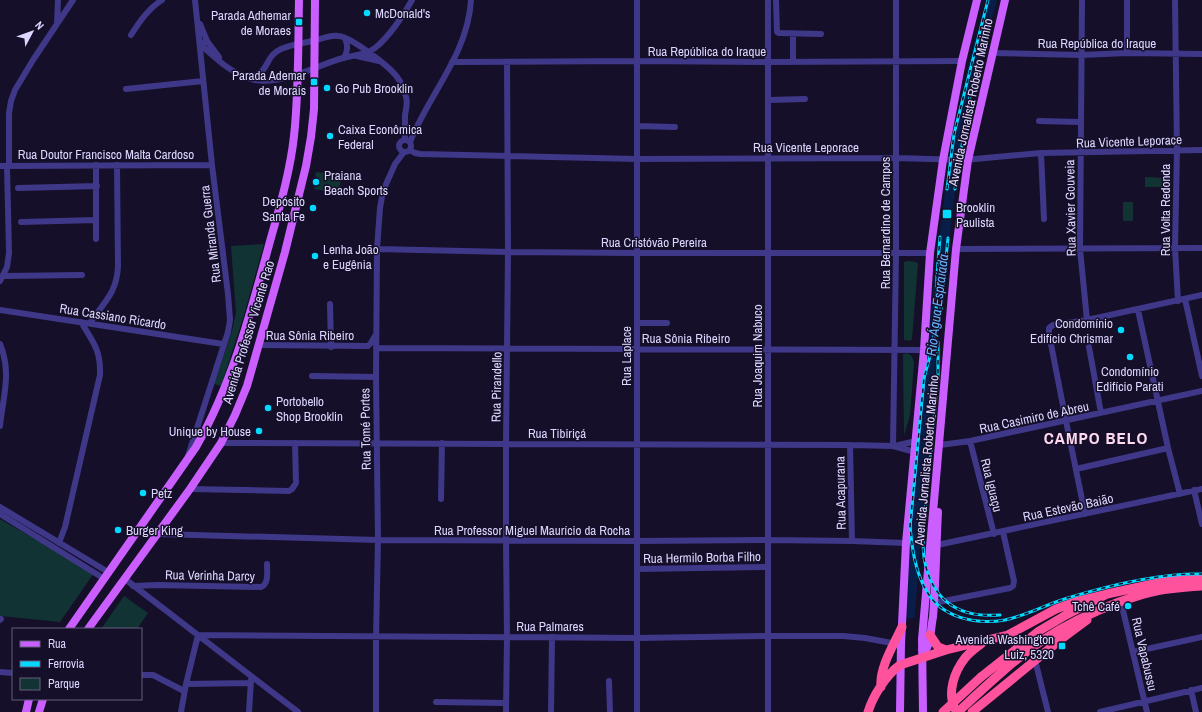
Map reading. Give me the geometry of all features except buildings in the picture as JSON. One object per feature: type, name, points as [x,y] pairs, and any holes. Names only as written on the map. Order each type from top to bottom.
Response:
[{"type":"highway","points":[[869,711],[881,686],[894,670],[900,665],[922,654],[985,641],[1012,633],[1050,611],[1078,601],[1167,581],[1202,579]]},
{"type":"highway","points":[[985,641],[965,658],[954,680],[951,692],[951,701],[957,712],[1016,660],[1042,640],[1062,628],[1098,610],[1132,597],[1178,587],[1202,586]]},
{"type":"highway","points":[[943,712],[982,677],[1039,631],[1107,594]]},
{"type":"highway","points":[[972,712],[1098,610]]},
{"type":"highway","points":[[881,686],[880,679],[884,668],[898,644],[902,628]]},
{"type":"highway","points":[[930,635],[938,647],[946,650]]},
{"type":"main road","name":"Avenida Professor Vicente Rao","points":[[70,628],[196,447],[224,391],[245,333],[284,188],[294,137],[298,74],[299,0]]},
{"type":"main road","name":"Avenida Professor Vicente Rao","points":[[89,628],[158,534],[221,443],[247,386],[285,252],[306,166],[313,116],[315,0]]},
{"type":"main road","name":"Avenida Jornalista Roberto Marinho","points":[[902,628],[906,543],[924,350],[930,253],[962,61],[977,0]]},
{"type":"main road","name":"Avenida Jornalista Roberto Marinho","points":[[923,712],[922,654],[956,249],[966,160],[1005,0]]},
{"type":"main road","points":[[922,654],[927,648],[934,603],[940,492],[936,482]]},
{"type":"main road","points":[[898,644],[900,665],[900,712]]},
{"type":"main road","points":[[26,712],[28,700]]},
{"type":"main road","points":[[39,712],[43,700]]},
{"type":"street","points":[[57,24],[58,0]]},
{"type":"street","points":[[73,0],[23,76],[11,100],[8,113],[5,166],[9,253],[7,267],[2,278],[82,275]]},
{"type":"street","points":[[131,36],[144,15],[162,0]]},
{"type":"street","name":"Rua Miranda Guerra","points":[[187,459],[228,332],[230,320],[195,0]]},
{"type":"street","points":[[200,44],[212,51],[227,66],[246,77],[257,80],[272,80],[298,74],[344,58],[368,52],[376,47],[398,22],[412,0]]},
{"type":"street","points":[[246,77],[258,75],[266,68],[274,53],[281,49],[334,36],[345,38],[368,52],[390,69],[401,84],[407,100],[405,126],[407,141],[412,146],[407,151],[401,149],[399,145],[401,142],[407,141],[457,52],[467,25],[471,0]]},
{"type":"street","name":"Rua Laplace","points":[[637,0],[637,712]]},
{"type":"street","name":"Rua Joaquim Nabuco","points":[[768,0],[768,712]]},
{"type":"street","points":[[776,0],[777,32],[781,34],[821,34]]},
{"type":"street","name":"Rua Bernardino de Campos","points":[[893,446],[896,253],[896,0]]},
{"type":"street","name":"Rua Xavier Gouveia","points":[[1082,0],[1080,249],[1087,320]]},
{"type":"street","points":[[1127,0],[1127,53]]},
{"type":"street","name":"Rua Volta Redonda","points":[[1175,0],[1177,150],[1175,248],[1178,301]]},
{"type":"street","points":[[198,17],[212,51]]},
{"type":"street","points":[[793,34],[793,62]]},
{"type":"street","points":[[344,58],[348,48],[345,38]]},
{"type":"street","points":[[200,44],[207,41]]},
{"type":"street","points":[[201,61],[212,51]]},
{"type":"street","name":"Rua República do Iraque","points":[[992,54],[1202,54]]},
{"type":"street","points":[[356,56],[380,61]]},
{"type":"street","name":"Rua República do Iraque","points":[[452,62],[962,61]]},
{"type":"street","name":"Rua Pirandello","points":[[506,712],[506,444],[508,348],[507,62]]},
{"type":"street","points":[[266,68],[268,75],[272,80]]},
{"type":"street","points":[[126,89],[203,81]]},
{"type":"street","points":[[768,100],[805,100]]},
{"type":"street","points":[[1039,121],[1080,122]]},
{"type":"street","points":[[405,126],[407,130],[410,131],[415,128]]},
{"type":"street","points":[[637,126],[675,127]]},
{"type":"street","name":"Rua Vicente Leporace","points":[[407,151],[420,154],[637,159],[896,158],[966,160],[1042,154],[1202,150]]},
{"type":"street","name":"Rua Tomé Portes","points":[[376,712],[378,540],[376,377],[377,249],[380,208],[383,191],[395,164],[407,151]]},
{"type":"street","points":[[1042,154],[1044,219]]},
{"type":"street","points":[[96,165],[96,239]]},
{"type":"street","points":[[90,323],[111,295],[117,279],[117,165]]},
{"type":"street","name":"Rua Doutor Francisco Malta Cardoso","points":[[5,166],[212,165]]},
{"type":"street","points":[[18,188],[96,186]]},
{"type":"street","points":[[20,222],[96,220]]},
{"type":"street","points":[[956,249],[1202,248]]},
{"type":"street","name":"Rua Cristóvão Pereira","points":[[377,249],[508,252],[768,254],[930,253]]},
{"type":"street","points":[[1086,514],[1066,422],[1049,328],[1053,325],[1138,310],[1202,295]]},
{"type":"street","points":[[1184,300],[1202,376]]},
{"type":"street","points":[[330,304],[331,347]]},
{"type":"street","name":"Rua Cassiano Ricardo","points":[[0,310],[223,344]]},
{"type":"street","points":[[1138,310],[1168,448],[1180,494]]},
{"type":"street","points":[[59,543],[65,527],[100,375],[100,364],[96,347],[81,322]]},
{"type":"street","points":[[637,323],[667,323]]},
{"type":"street","name":"Rua Sônia Ribeiro","points":[[259,346],[368,346],[372,343],[376,331]]},
{"type":"street","points":[[0,344],[6,361],[7,375],[0,426]]},
{"type":"street","points":[[1089,346],[1101,413]]},
{"type":"street","name":"Rua Sônia Ribeiro","points":[[376,348],[924,350]]},
{"type":"street","points":[[312,376],[376,377]]},
{"type":"street","name":"Rua Casimiro de Abreu","points":[[940,445],[970,441],[1066,422],[1202,391]]},
{"type":"street","name":"Rua Tibiriçá","points":[[221,443],[768,444],[893,446],[916,441]]},
{"type":"street","name":"Rua Iguaçu","points":[[970,441],[994,534]]},
{"type":"street","points":[[190,489],[289,491],[296,483],[295,443]]},
{"type":"street","points":[[441,500],[442,443]]},
{"type":"street","name":"Rua Acapurana","points":[[850,445],[852,541]]},
{"type":"street","name":"Rua Tibiriçá","points":[[893,446],[915,452]]},
{"type":"street","points":[[1076,469],[1168,448]]},
{"type":"street","name":"Rua Estevão Baião","points":[[938,545],[1202,489]]},
{"type":"street","points":[[1194,490],[1202,524]]},
{"type":"street","points":[[0,507],[59,543],[106,575]]},
{"type":"street","points":[[0,514],[106,575]]},
{"type":"street","points":[[934,603],[1010,588],[1013,586],[1014,581],[1003,532]]},
{"type":"street","name":"Rua Professor Miguel Maurício da Rocha","points":[[158,534],[378,540],[637,542],[768,540],[906,543]]},
{"type":"street","name":"Rua Verinha Darcy","points":[[133,586],[263,587],[266,584],[267,564]]},
{"type":"street","name":"Rua Hermilo Borba Filho","points":[[637,569],[768,567]]},
{"type":"street","points":[[125,579],[198,635],[251,679],[298,712]]},
{"type":"street","name":"Rua Vapabussu","points":[[1121,602],[1147,712]]},
{"type":"street","points":[[181,712],[184,691],[198,635]]},
{"type":"street","name":"Rua Palmares","points":[[198,635],[637,638],[843,636],[898,644]]},
{"type":"street","points":[[1134,652],[1202,636]]},
{"type":"street","points":[[551,712],[552,637]]},
{"type":"street","points":[[1035,660],[1048,712]]},
{"type":"street","points":[[0,672],[12,673]]},
{"type":"street","points":[[142,675],[153,675],[184,691]]},
{"type":"street","points":[[186,684],[251,679]]},
{"type":"street","points":[[250,712],[251,679]]},
{"type":"street","points":[[610,681],[610,712]]},
{"type":"street","points":[[1100,712],[1202,688]]},
{"type":"street","points":[[1191,690],[1196,712]]},
{"type":"street","points":[[436,702],[506,703]]},
{"type":"green space","points":[[316,172],[342,175],[338,193],[314,189]]},
{"type":"green space","points":[[1145,177],[1164,178],[1164,187],[1145,187]]},
{"type":"green space","points":[[1123,202],[1133,202],[1133,221],[1123,221]]},
{"type":"green space","points":[[264,244],[244,315],[221,386],[214,384],[232,331],[236,313],[231,246]]},
{"type":"green space","points":[[904,262],[916,262],[918,264],[912,339],[910,341],[904,340]]},
{"type":"green space","points":[[903,354],[911,355],[914,363],[910,415],[904,436]]},
{"type":"green space","points":[[0,519],[94,573],[60,622],[0,616]]},
{"type":"green space","points":[[124,596],[148,613],[138,628],[102,628]]},
{"type":"waterway","name":"Rio Água Espraiada","points":[[910,614],[931,350],[950,192],[964,108],[977,52],[992,0]]},
{"type":"railway","points":[[947,189],[954,134],[988,0]]},
{"type":"railway","points":[[955,189],[970,96],[977,66]]},
{"type":"railway","points":[[940,237],[933,345],[924,378],[910,526],[913,551],[919,575],[922,583],[933,600],[950,613],[960,617],[983,621],[1005,620],[1063,600],[1119,584],[1170,575],[1202,574]]},
{"type":"railway","points":[[941,310],[948,238]]},
{"type":"railway","points":[[938,342],[938,377],[923,533],[925,563],[929,577],[935,588],[942,598],[951,605],[973,614],[1000,615]]},
{"type":"place","name":"McDonald's","points":[[367,13]]},
{"type":"place","name":"Parada Adhemar de Moraes","points":[[299,22]]},
{"type":"place","name":"Parada Ademar de Morais","points":[[314,82]]},
{"type":"place","name":"Go Pub Brooklin","points":[[327,88]]},
{"type":"place","name":"Caixa Econômica Federal","points":[[330,136]]},
{"type":"place","name":"Praiana Beach Sports","points":[[316,182]]},
{"type":"place","name":"Depósito Santa Fe","points":[[313,208]]},
{"type":"place","name":"Brooklin Paulista","points":[[947,214]]},
{"type":"place","name":"Lenha João e Eugênia","points":[[315,256]]},
{"type":"place","name":"Condomínio Edifício Chrismar","points":[[1121,330]]},
{"type":"place","name":"Condomínio Edifício Parati","points":[[1130,357]]},
{"type":"place","name":"Portobello Shop Brooklin","points":[[268,408]]},
{"type":"place","name":"Unique by House","points":[[259,431]]},
{"type":"place","name":"Petz","points":[[143,493]]},
{"type":"place","name":"Burger King","points":[[118,530]]},
{"type":"place","name":"Tchê Café","points":[[1128,606]]},
{"type":"place","name":"Avenida Washington Luiz, 5320","points":[[1062,646]]},
{"type":"district","name":"CAMPO BELO","points":[[1096,438]]}]
